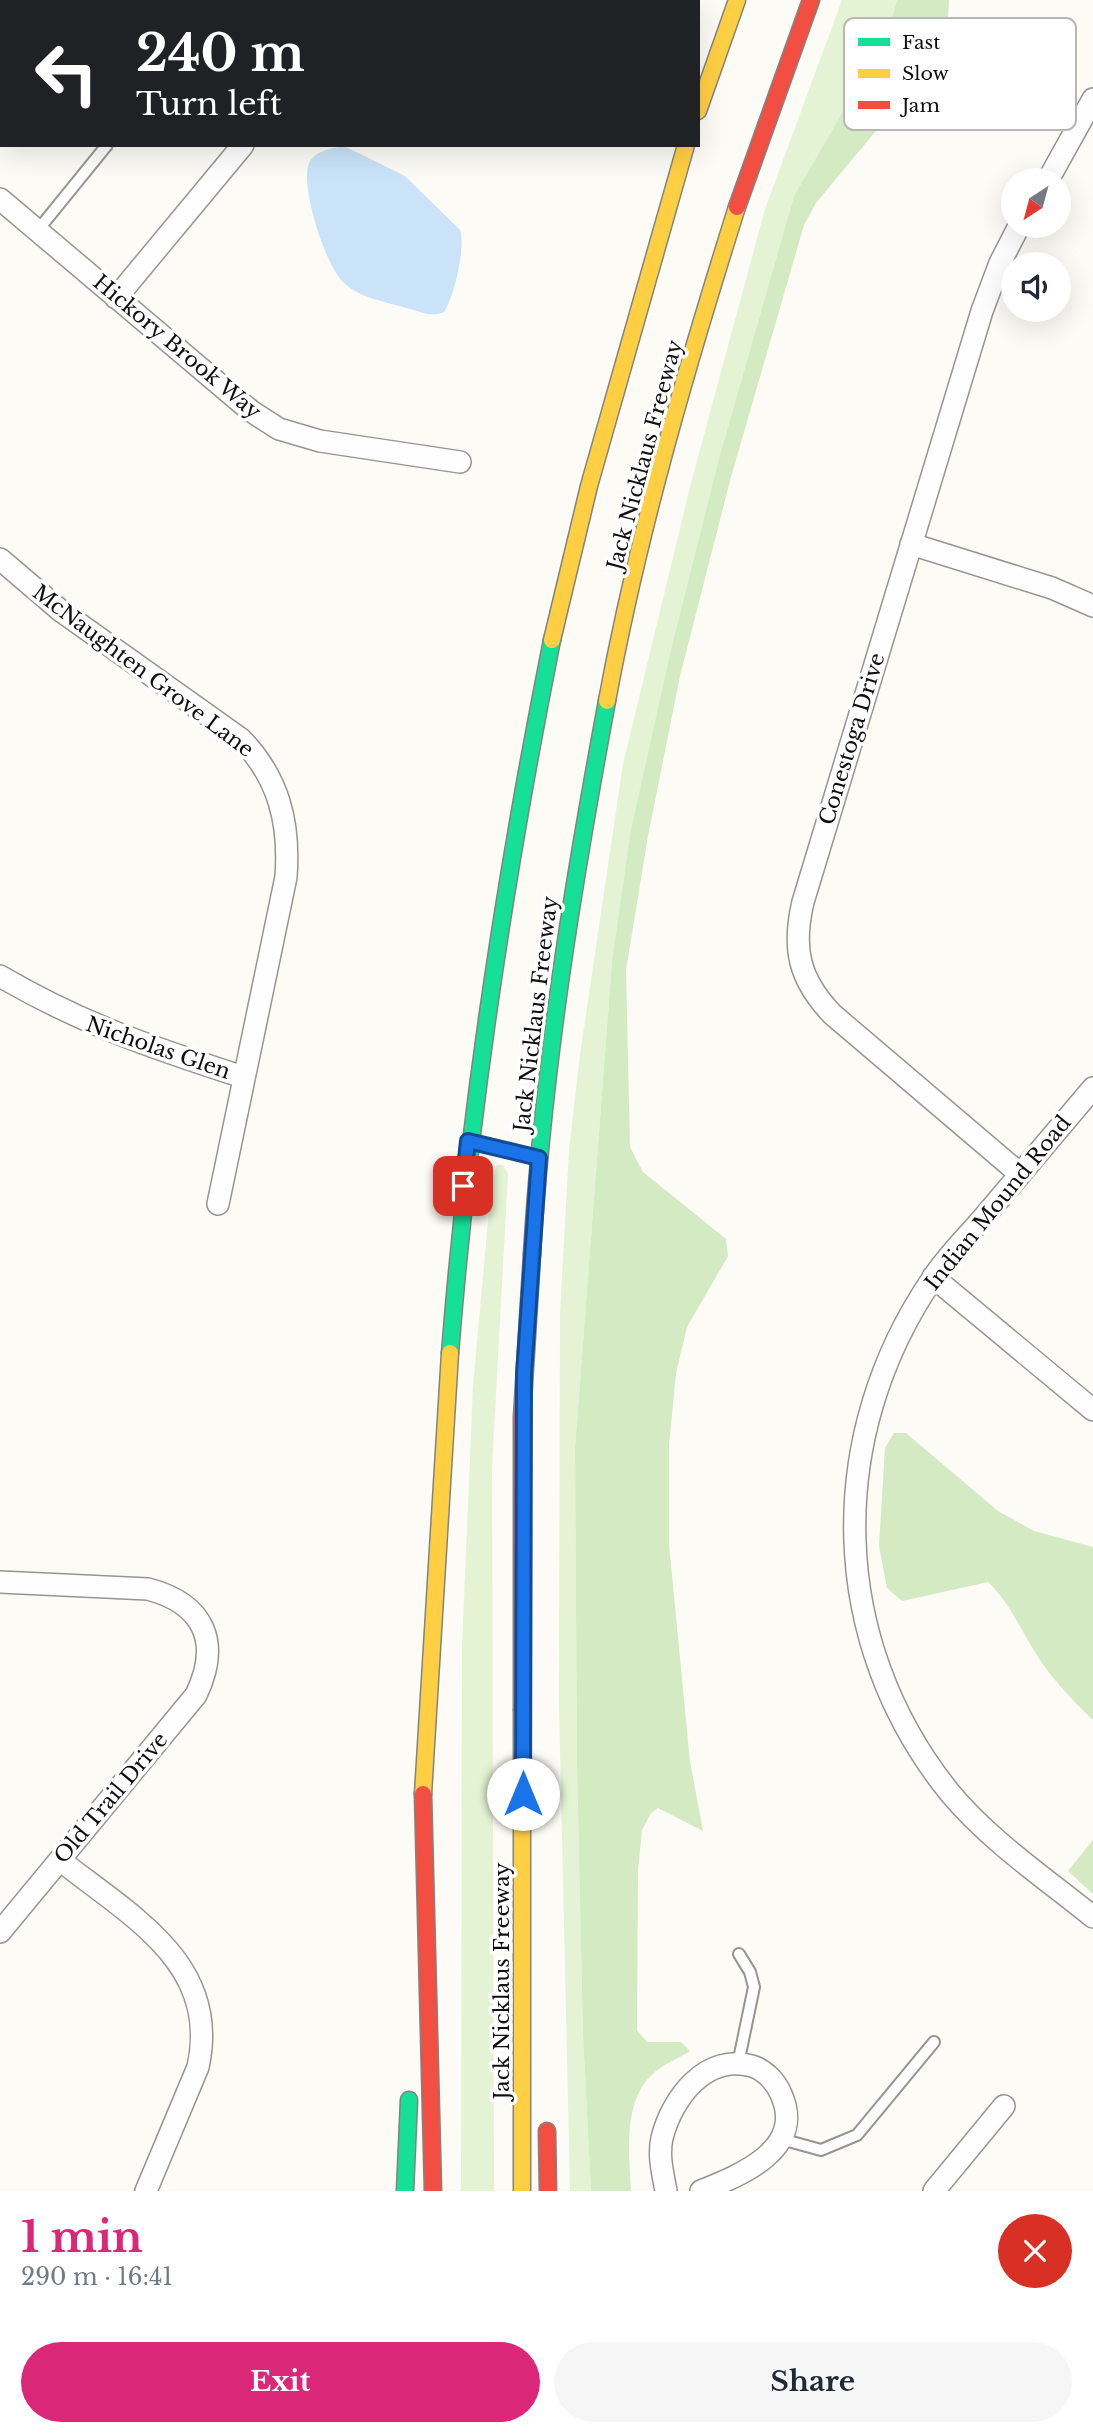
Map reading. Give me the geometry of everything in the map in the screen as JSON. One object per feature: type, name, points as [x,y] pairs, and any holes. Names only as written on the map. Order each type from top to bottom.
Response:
[{"type":"highway","points":[[700,105],[737,0]]},
{"type":"highway","name":"Jack Nicklaus Freeway","points":[[523,2191],[524,1374],[539,1158],[569,916],[623,628],[696,341],[742,197],[811,0]]},
{"type":"highway","points":[[412,2027],[446,1368],[468,1141],[491,968],[533,726],[560,597],[599,440],[685,147]]},
{"type":"highway","points":[[423,1780],[433,2191]]},
{"type":"highway","points":[[524,1928],[538,2048]]},
{"type":"highway","points":[[405,2191],[410,2081]]},
{"type":"highway","points":[[547,2114],[548,2191]]},
{"type":"street","points":[[1076,130],[1093,99]]},
{"type":"street","points":[[1055,168],[1076,130]]},
{"type":"street","points":[[116,298],[241,147]]},
{"type":"street","name":"Hickory Brook Way","points":[[0,199],[251,411],[279,429],[320,441],[460,462]]},
{"type":"street","name":"Conestoga Drive","points":[[1013,238],[982,311],[803,902],[797,946],[812,992],[832,1014],[1020,1174]]},
{"type":"street","points":[[911,544],[1052,588],[1093,606]]},
{"type":"street","name":"McNaughten Grove Lane","points":[[0,559],[71,618],[241,739],[258,757],[280,801],[286,831],[286,877],[218,1204]]},
{"type":"street","name":"Nicholas Glen","points":[[0,976],[76,1019],[131,1041],[243,1077]]},
{"type":"street","name":"Indian Mound Road","points":[[1093,1088],[933,1277],[889,1353],[862,1434],[854,1539],[856,1578],[869,1641],[888,1692],[926,1759],[978,1824],[1093,1917]]},
{"type":"street","points":[[933,1277],[1093,1410]]},
{"type":"street","name":"Old Trail Drive","points":[[0,1582],[148,1589],[176,1598],[198,1618],[207,1639],[208,1657],[205,1676],[196,1695],[0,1931]]},
{"type":"street","points":[[60,1860],[165,1944],[180,1963],[199,2001],[203,2046],[198,2067],[146,2191]]},
{"type":"street","points":[[666,2191],[660,2157],[662,2138],[672,2112],[684,2092],[700,2075],[726,2063],[753,2066],[776,2082],[787,2107],[781,2139],[767,2157],[747,2172],[701,2191]]},
{"type":"street","points":[[934,2191],[1003,2106]]},
{"type":"lane","points":[[38,230],[105,147]]},
{"type":"lane","points":[[468,1141],[539,1158]]},
{"type":"lane","points":[[738,2064],[754,1987],[750,1972],[739,1954]]},
{"type":"lane","points":[[781,2139],[821,2150],[842,2144],[857,2135],[934,2042]]},
{"type":"green space","points":[[842,0],[897,0],[892,18],[844,18],[844,109],[794,196],[720,455],[612,962],[575,1448],[577,1766],[583,2035],[591,2191],[570,2191],[559,1701],[560,1315],[569,1150],[580,1055],[623,764],[691,483],[765,209]]},
{"type":"green space","points":[[897,0],[949,0],[948,18],[892,18]]},
{"type":"green space","points":[[844,109],[844,130],[877,130],[816,203],[804,225],[731,477],[680,676],[648,836],[626,970],[630,1147],[643,1172],[726,1239],[728,1256],[687,1327],[676,1373],[669,1445],[669,1544],[690,1762],[703,1831],[658,1808],[651,1813],[642,1830],[638,1870],[637,2030],[647,2042],[681,2042],[690,2051],[656,2071],[645,2082],[637,2096],[630,2126],[631,2191],[591,2191],[583,2035],[577,1766],[575,1448],[612,962],[631,830],[671,650],[720,455],[794,196]]},
{"type":"green space","points":[[497,1165],[503,1165],[508,1174],[492,1468],[494,2191],[461,2191],[462,1647],[473,1386],[492,1178]]},
{"type":"green space","points":[[894,1433],[906,1433],[998,1511],[1034,1531],[1093,1547],[1093,1720],[1048,1671],[1011,1611],[988,1582],[902,1601],[887,1588],[879,1546],[885,1448]]},
{"type":"green space","points":[[1093,1840],[1093,1894],[1068,1871]]},
{"type":"water","points":[[346,147],[405,176],[460,230],[458,272],[444,312],[426,313],[373,299],[349,287],[336,273],[321,242],[310,204],[308,186],[307,171],[310,161],[326,150]]},
{"type":"traffic: fast","points":[[450,1353],[467,1173],[490,995],[552,640]]},
{"type":"traffic: fast","points":[[532,1254],[544,1114],[561,976],[607,701]]},
{"type":"traffic: fast","points":[[405,2191],[409,2100]]},
{"type":"traffic: slow","points":[[700,105],[737,0]]},
{"type":"traffic: slow","points":[[552,640],[589,486],[685,147]]},
{"type":"traffic: slow","points":[[607,701],[633,576],[664,452],[737,207]]},
{"type":"traffic: slow","points":[[423,1794],[450,1353]]},
{"type":"traffic: slow","points":[[522,1710],[522,2191]]},
{"type":"traffic: jam","points":[[737,207],[811,0]]},
{"type":"traffic: jam","points":[[522,1710],[522,1417],[532,1254]]},
{"type":"traffic: jam","points":[[423,1794],[433,2191]]},
{"type":"traffic: jam","points":[[547,2131],[548,2191]]},
{"type":"route","points":[[463,1186],[468,1141],[539,1158],[524,1374],[523,1794]]}]
